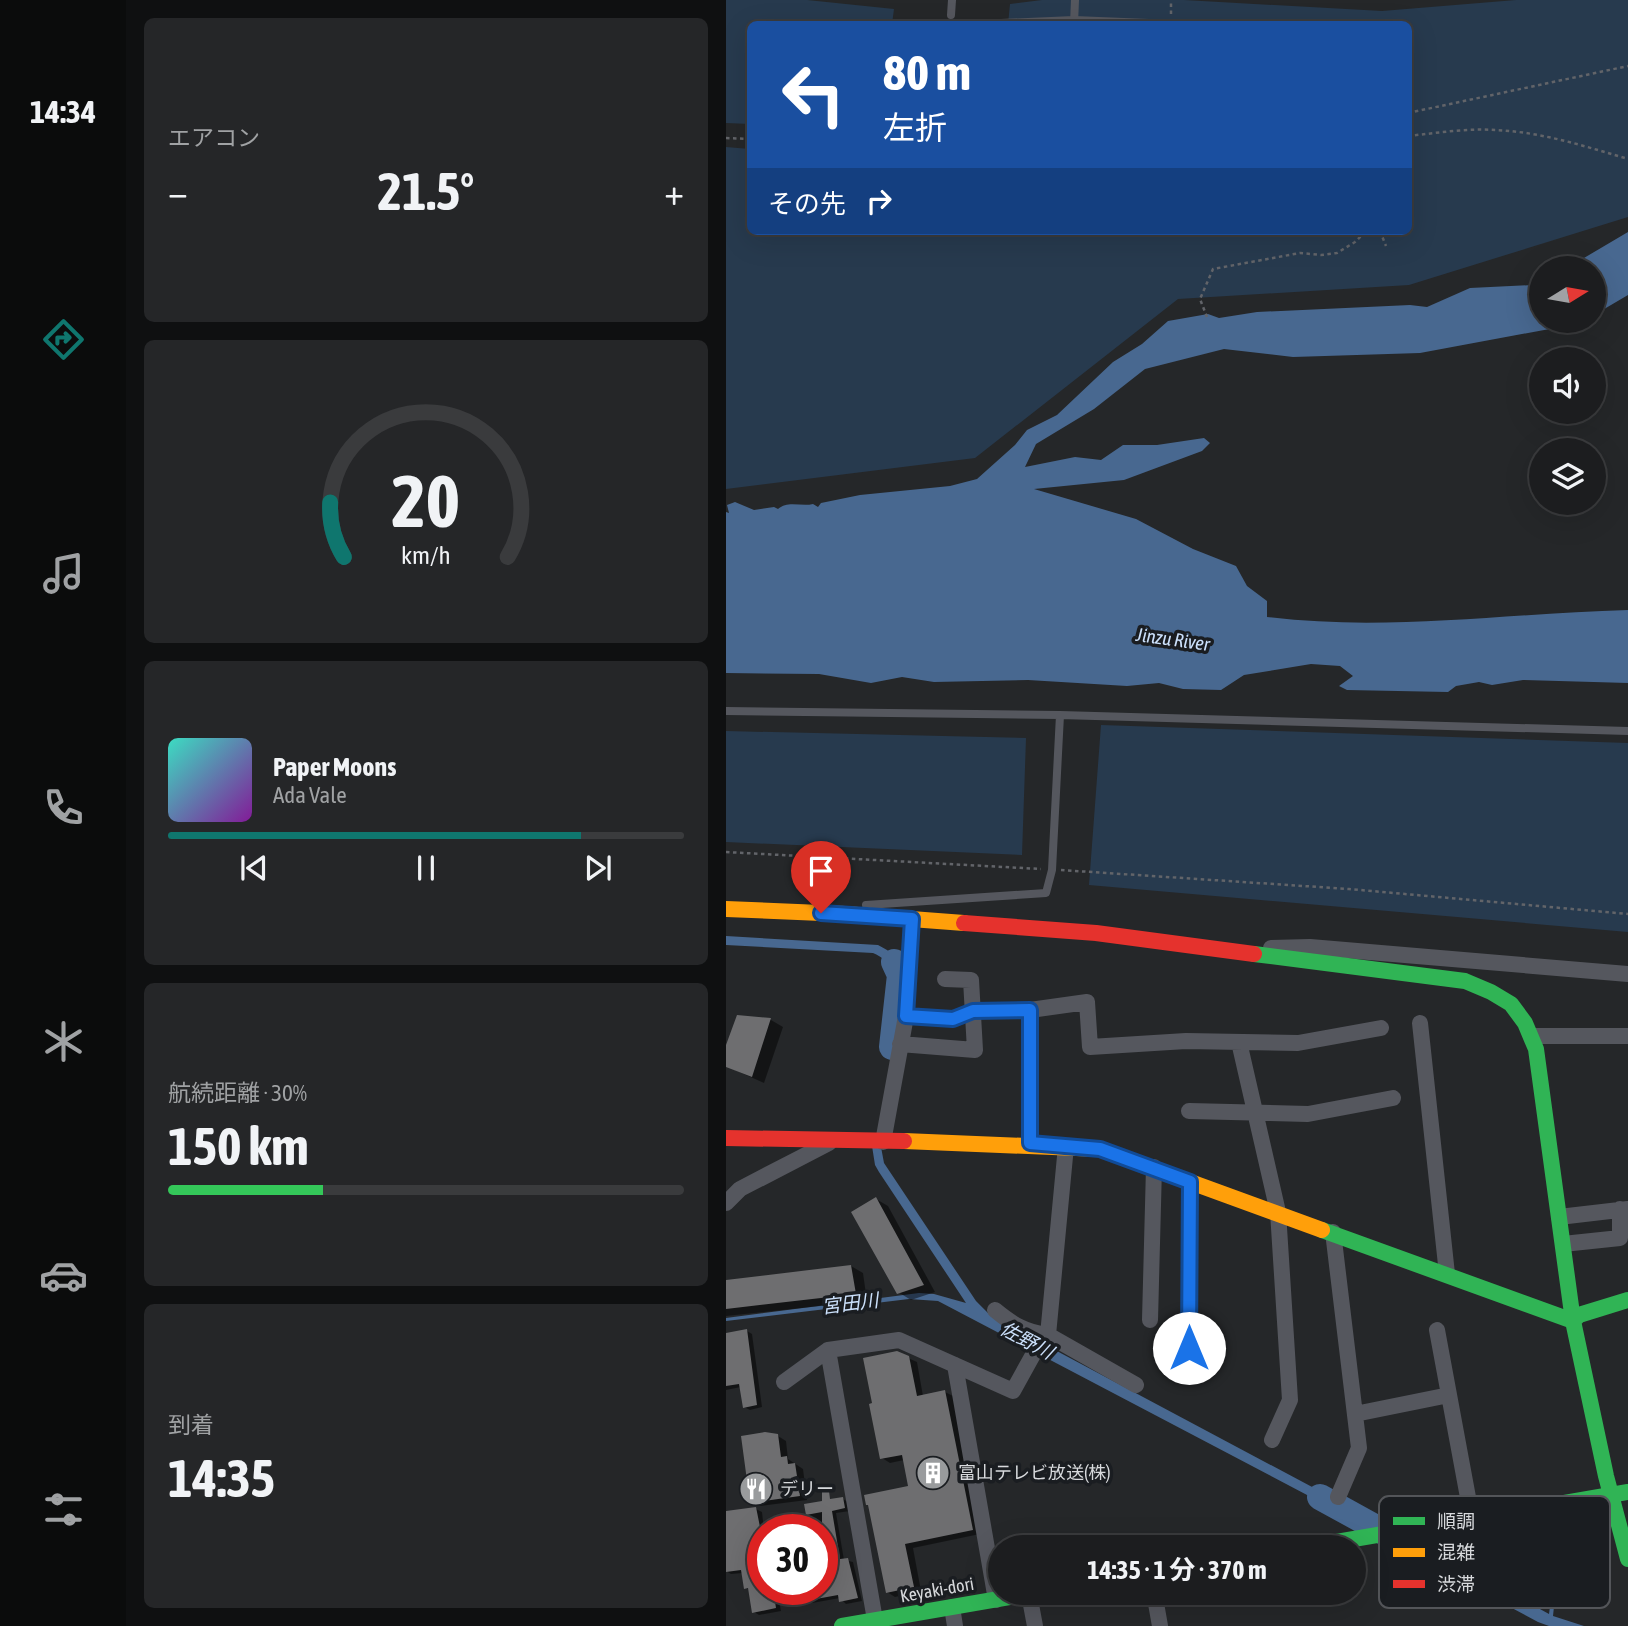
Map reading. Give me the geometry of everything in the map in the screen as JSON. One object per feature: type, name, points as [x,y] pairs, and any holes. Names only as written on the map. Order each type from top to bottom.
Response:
[{"type":"street","points":[[726,909],[844,914],[1096,933],[1465,981],[1492,990],[1506,999],[1526,1021],[1536,1049],[1573,1321],[1611,1495],[1628,1559]]},
{"type":"street","points":[[883,1142],[906,1016],[912,919]]},
{"type":"street","points":[[1221,948],[1310,947],[1628,974]]},
{"type":"street","points":[[900,1044],[975,1050],[971,980],[945,979]]},
{"type":"street","points":[[906,1016],[953,1019],[973,1011],[1030,1010],[1086,1002],[1090,1047],[1186,1041],[1298,1043],[1381,1028]]},
{"type":"street","points":[[1030,1010],[1030,1143]]},
{"type":"street","points":[[1420,1023],[1447,1274]]},
{"type":"street","points":[[1533,1036],[1628,1037]]},
{"type":"street","points":[[1239,1042],[1278,1212],[1290,1400],[1272,1440]]},
{"type":"street","points":[[1189,1111],[1308,1114],[1393,1098]]},
{"type":"street","points":[[726,1138],[832,1142],[1030,1143],[1100,1149],[1573,1321]]},
{"type":"street","points":[[726,1203],[740,1189],[832,1142]]},
{"type":"street","points":[[1048,1335],[1066,1146]]},
{"type":"street","points":[[1150,1320],[1154,1167]]},
{"type":"street","points":[[1189,1348],[1190,1182]]},
{"type":"street","points":[[1559,1217],[1624,1209],[1620,1238],[1563,1244]]},
{"type":"street","points":[[1333,1232],[1359,1448],[1338,1497]]},
{"type":"street","points":[[1573,1321],[1579,1315],[1628,1300]]},
{"type":"street","points":[[995,1310],[1016,1327],[1048,1335],[1136,1385]]},
{"type":"street","points":[[1437,1330],[1468,1496]]},
{"type":"street","points":[[784,1382],[828,1350],[899,1340],[1013,1391],[1033,1353]]},
{"type":"street","points":[[828,1350],[875,1620]]},
{"type":"street","points":[[955,1365],[988,1554]]},
{"type":"street","points":[[1355,1414],[1449,1395]]},
{"type":"street","points":[[1605,1496],[1628,1492]]},
{"type":"street","name":"Keyaki-dori","points":[[844,1626],[988,1601]]},
{"type":"street","points":[[1034,1605],[1035,1626]]},
{"type":"street","points":[[1156,1605],[1160,1626]]},
{"type":"street","points":[[952,1607],[955,1626]]},
{"type":"lane","points":[[951,15],[952,0]]},
{"type":"lane","points":[[1074,21],[1075,0]]},
{"type":"lane","points":[[726,711],[1060,715],[1628,731]]},
{"type":"lane","points":[[844,914],[857,906],[1046,893],[1052,870],[1060,715]]},
{"type":"path","points":[[1412,112],[1628,66]]},
{"type":"path","points":[[1412,136],[1492,130],[1534,133],[1628,159]]},
{"type":"path","points":[[726,138],[747,139]]},
{"type":"path","points":[[1207,317],[1200,299],[1213,269],[1300,253],[1321,256],[1337,253],[1362,235]]},
{"type":"path","points":[[1382,235],[1386,246]]},
{"type":"path","points":[[726,852],[1336,888],[1628,914]]},
{"type":"shaded area","points":[[726,0],[807,0],[894,9],[892,21],[747,21],[747,124],[726,123]]},
{"type":"shaded area","points":[[1042,0],[1184,0],[1382,11],[1516,0],[1628,0],[1628,217],[1409,285],[1178,299],[975,458],[726,489],[726,147],[747,149],[747,235],[1412,235],[1412,21],[1008,21],[1010,4]]},
{"type":"shaded area","points":[[1101,725],[1628,743],[1628,932],[1089,885]]},
{"type":"shaded area","points":[[726,731],[1026,738],[1022,855],[726,842]]},
{"type":"water","points":[[1628,232],[1628,295],[1606,308],[1606,256],[1587,256]]},
{"type":"water","name":"Jinzu River","points":[[1529,285],[1529,333],[1420,353],[1293,357],[1224,349],[1145,369],[1094,409],[1036,444],[1025,467],[1075,457],[1101,460],[1123,445],[1157,445],[1204,438],[1210,443],[1202,451],[1124,480],[1034,489],[1136,519],[1193,549],[1236,566],[1247,586],[1267,601],[1267,617],[1357,623],[1628,610],[1628,683],[1523,680],[1492,685],[1479,682],[1456,686],[1448,692],[1347,690],[1339,686],[1353,676],[1340,666],[1311,664],[1244,675],[1221,690],[1183,689],[1159,683],[1127,686],[1028,680],[934,682],[902,677],[871,683],[819,674],[726,673],[727,505],[735,502],[754,510],[774,507],[778,509],[790,504],[813,504],[818,507],[821,503],[860,495],[950,486],[977,479],[1015,445],[1027,430],[1057,415],[1113,362],[1142,344],[1168,321],[1208,314],[1219,318],[1257,312],[1410,305],[1427,307],[1470,288]]},
{"type":"water","points":[[726,936],[878,945],[898,959],[903,971],[904,995],[895,996],[893,970],[886,961],[873,953],[726,945]]},
{"type":"water","name":"宮田川","points":[[872,1146],[881,1147],[884,1163],[976,1301],[991,1316],[1359,1512],[1345,1515],[938,1301],[909,1299],[726,1321],[726,1318],[919,1293],[934,1294],[966,1303],[879,1172]]},
{"type":"water","points":[[1512,1608],[1538,1608],[1549,1614],[1550,1608],[1554,1608],[1553,1616],[1584,1626],[1549,1626]]},
{"type":"building","points":[[737,1015],[771,1018],[752,1077],[726,1067],[726,1045]]},
{"type":"building","points":[[876,1197],[924,1285],[897,1294],[851,1212]]},
{"type":"building","points":[[851,1265],[856,1294],[726,1309],[726,1280]]},
{"type":"building","points":[[747,1329],[757,1405],[743,1408],[739,1384],[726,1386],[726,1333]]},
{"type":"building","name":"富山テレビ放送(株)","points":[[897,1351],[909,1356],[917,1396],[945,1390],[973,1530],[905,1544],[914,1587],[886,1593],[864,1495],[908,1486],[902,1455],[880,1459],[863,1358]]},
{"type":"building","points":[[765,1432],[778,1434],[781,1457],[787,1456],[788,1464],[795,1463],[800,1496],[750,1503],[741,1436]]},
{"type":"building","points":[[829,1491],[830,1499],[843,1497],[845,1508],[832,1511],[832,1514],[806,1514],[804,1504],[822,1501],[822,1492]]},
{"type":"building","points":[[756,1507],[757,1514],[747,1514],[747,1588],[744,1589],[741,1570],[726,1572],[726,1511]]},
{"type":"building","points":[[838,1547],[840,1559],[848,1558],[858,1598],[839,1602]]},
{"type":"building","points":[[751,1605],[776,1605],[776,1608],[752,1613]]},
{"type":"waterway","name":"佐野川","points":[[892,1047],[900,975],[894,962]]},
{"type":"waterway","name":"佐野川","points":[[1320,1497],[1379,1529]]},
{"type":"traffic: fast","points":[[1254,954],[1465,981],[1511,1004],[1525,1023],[1536,1049],[1573,1321],[1606,1476],[1628,1559]]},
{"type":"traffic: fast","points":[[1322,1230],[1573,1321],[1579,1315],[1628,1300]]},
{"type":"traffic: fast","points":[[1605,1496],[1628,1492]]},
{"type":"traffic: fast","points":[[1366,1537],[1379,1535]]},
{"type":"traffic: fast","points":[[842,1626],[988,1601]]},
{"type":"traffic: slow","points":[[726,909],[964,923]]},
{"type":"traffic: slow","points":[[904,1141],[1100,1149],[1322,1230]]},
{"type":"traffic: jam","points":[[964,923],[1096,933],[1254,954]]},
{"type":"traffic: jam","points":[[726,1138],[904,1141]]},
{"type":"place","name":"富山テレビ放送(株)","points":[[933,1473]]},
{"type":"place","name":"デリー","points":[[756,1489]]},
{"type":"route","points":[[821,913],[912,919],[906,1016],[953,1019],[973,1011],[1030,1010],[1030,1143],[1100,1149],[1190,1182],[1189,1348]]}]
